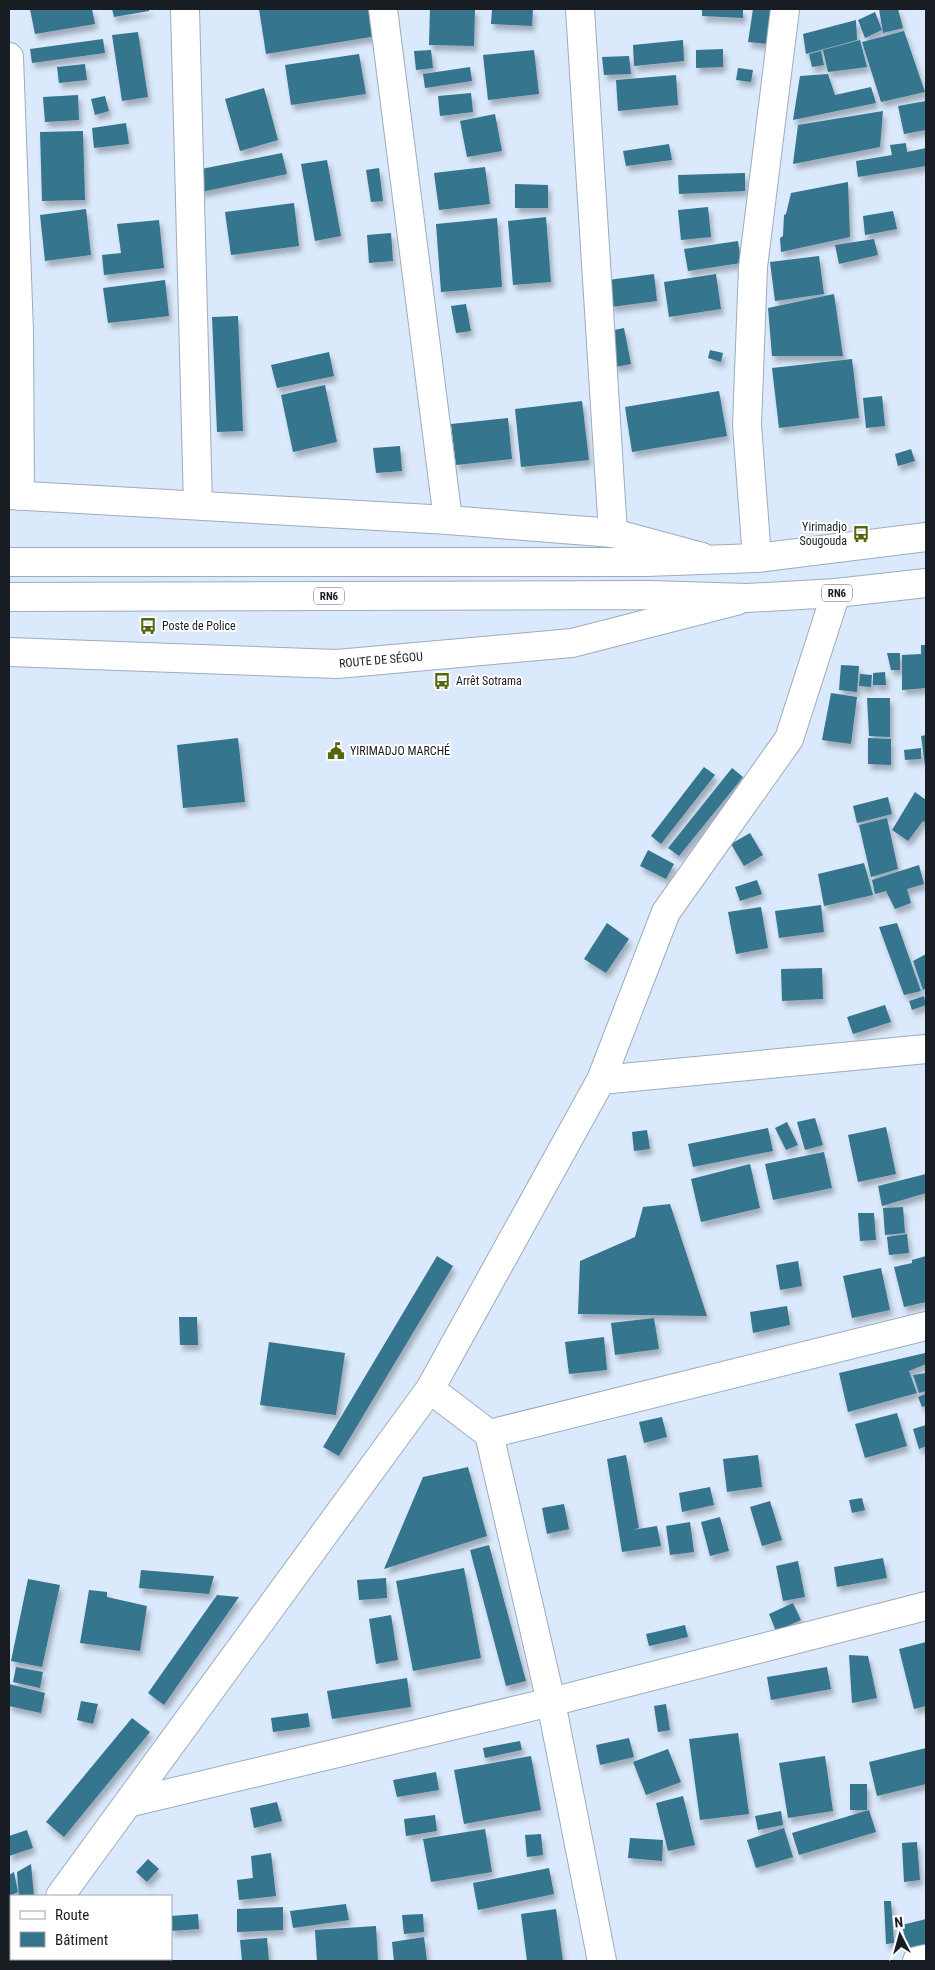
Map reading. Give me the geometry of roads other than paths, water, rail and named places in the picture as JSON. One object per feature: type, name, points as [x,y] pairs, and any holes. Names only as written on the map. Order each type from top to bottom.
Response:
[{"type":"main road","points":[[184,9],[198,505]]},
{"type":"main road","points":[[383,9],[448,520]]},
{"type":"main road","points":[[580,9],[613,533]]},
{"type":"main road","points":[[757,558],[748,425],[753,267],[785,9]]},
{"type":"main road","points":[[9,57],[11,168],[19,332],[14,495],[448,520],[613,533],[716,560]]},
{"type":"main road","points":[[9,562],[646,562],[757,558],[926,537]]},
{"type":"main road","name":"ROUTE DE SÉGOU","points":[[9,597],[649,595],[747,598],[836,594],[926,583]]},
{"type":"main road","points":[[61,1895],[430,1390],[601,1080],[666,912],[789,739],[836,594]]},
{"type":"main road","name":"ROUTE DE SÉGOU","points":[[9,652],[337,664],[572,643],[747,598]]},
{"type":"main road","points":[[601,1080],[926,1049]]},
{"type":"main road","points":[[489,1434],[926,1326]]},
{"type":"main road","points":[[430,1390],[489,1434],[551,1702],[602,1961]]},
{"type":"main road","points":[[128,1803],[551,1702],[926,1606]]},
{"type":"main road","points":[[917,1961],[926,1959]]},
{"type":"place","name":"Yirimadjo Sougouda","points":[[861,534]]},
{"type":"place","name":"Poste de Police","points":[[148,626]]},
{"type":"place","name":"Arrêt Sotrama","points":[[442,681]]},
{"type":"place","name":"YIRIMADJO MARCHÉ","points":[[336,751]]}]
